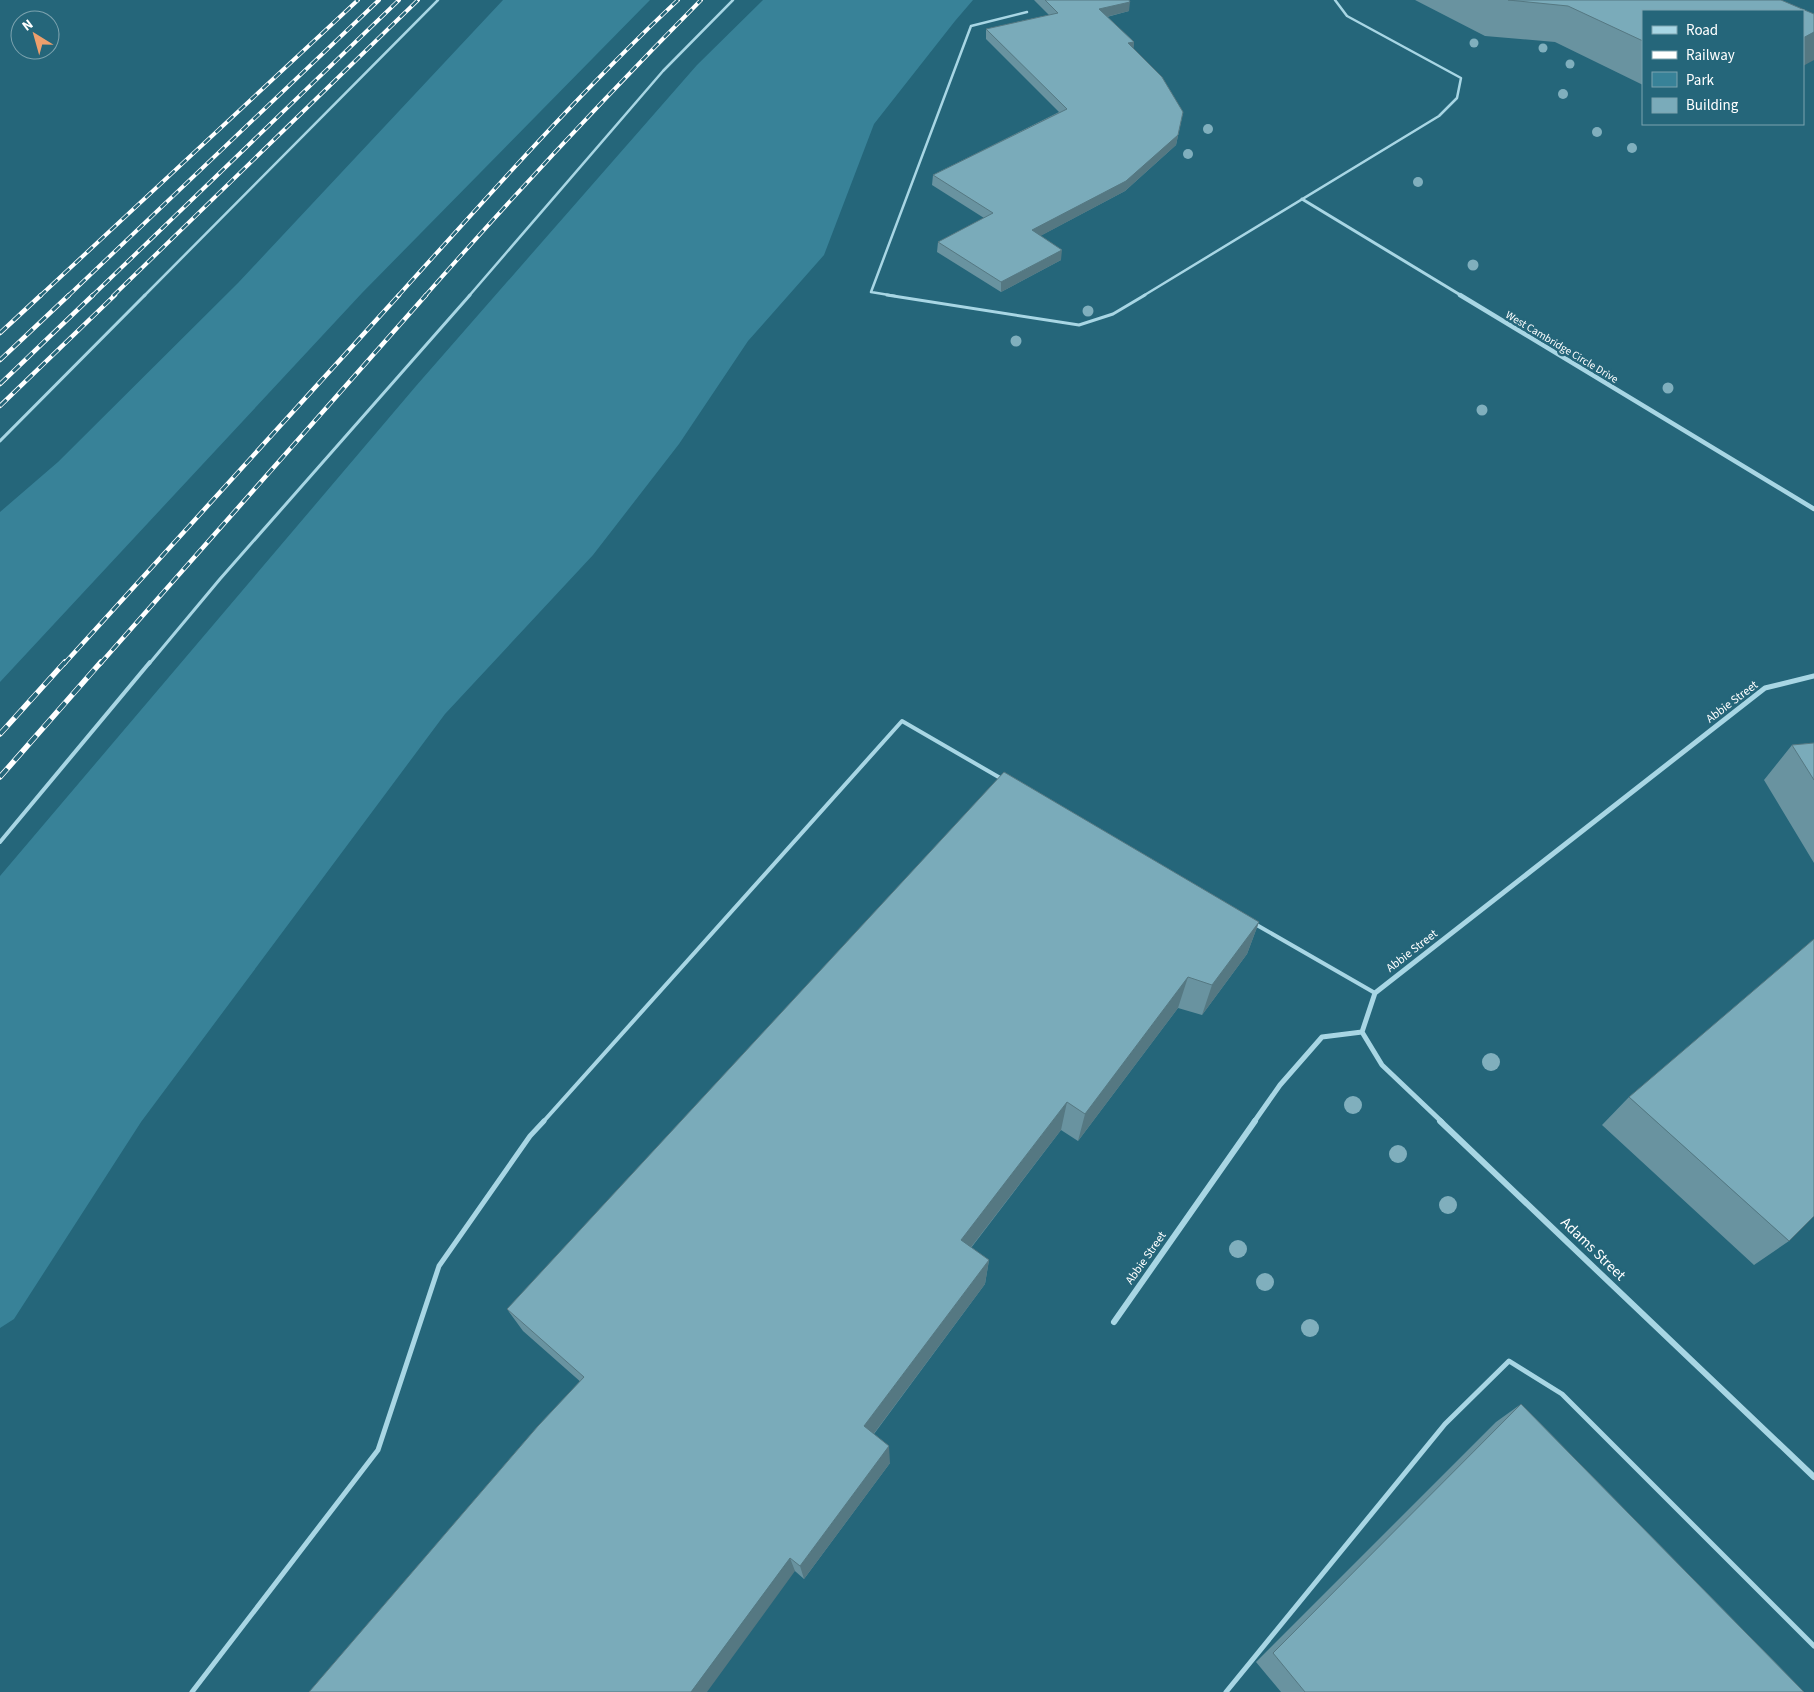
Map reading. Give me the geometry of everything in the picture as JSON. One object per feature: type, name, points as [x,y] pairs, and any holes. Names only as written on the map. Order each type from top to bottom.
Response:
[{"type":"street","name":"West Cambridge Circle Drive","points":[[1302,199],[1814,510]]},
{"type":"street","name":"Abbie Street","points":[[1375,993],[1765,688],[1814,676]]},
{"type":"street","points":[[1362,1032],[1375,993]]},
{"type":"street","name":"Abbie Street","points":[[1114,1322],[1280,1085],[1322,1037],[1362,1032]]},
{"type":"street","name":"Adams Street","points":[[1362,1032],[1382,1065],[1814,1477]]},
{"type":"lane","points":[[0,441],[438,0]]},
{"type":"lane","points":[[0,842],[226,571],[502,258],[663,71],[733,0]]},
{"type":"lane","points":[[1027,12],[971,26],[871,292],[1079,325],[1113,314],[1439,116],[1457,98],[1461,78],[1359,23],[1348,16],[1335,0]]},
{"type":"lane","points":[[192,1692],[378,1450],[439,1266],[530,1136],[902,721],[1005,780]]},
{"type":"lane","points":[[1246,919],[1375,993]]},
{"type":"lane","points":[[1226,1692],[1445,1424],[1509,1361],[1562,1394],[1814,1646]]},
{"type":"green space","points":[[503,0],[650,0],[362,293],[0,682],[0,512],[58,462],[238,283]]},
{"type":"green space","points":[[763,0],[973,0],[874,124],[824,255],[748,341],[679,444],[593,555],[445,714],[141,1122],[14,1319],[0,1328],[0,876],[416,386],[697,65]]},
{"type":"building","points":[[1045,0],[1129,0],[1130,2],[1099,9],[1134,42],[1128,43],[1162,77],[1183,112],[1178,135],[1126,181],[1032,230],[1062,250],[1001,282],[938,242],[993,213],[933,175],[1067,109],[986,29],[1058,13]]},
{"type":"building","points":[[1508,0],[1781,0],[1814,14],[1814,32],[1804,37],[1804,10],[1642,10],[1642,41],[1568,6]]},
{"type":"building","points":[[1814,743],[1814,780],[1792,745]]},
{"type":"building","points":[[1004,772],[1259,922],[1212,985],[1188,977],[1085,1114],[1067,1102],[961,1240],[989,1260],[864,1426],[889,1446],[800,1566],[790,1558],[691,1692],[309,1692],[538,1426],[584,1377],[507,1309]]},
{"type":"building","points":[[1814,939],[1814,1216],[1789,1241],[1629,1097]]},
{"type":"building","points":[[1521,1404],[1804,1692],[1305,1692],[1273,1653]]},
{"type":"railway","points":[[40,296],[358,0]]},
{"type":"railway","points":[[68,296],[379,0]]},
{"type":"railway","points":[[92,296],[399,0]]},
{"type":"railway","points":[[113,296],[418,0]]},
{"type":"railway","points":[[398,296],[500,182],[605,71],[678,0]]},
{"type":"railway","points":[[425,296],[561,146],[701,0]]},
{"type":"railway","points":[[0,333],[41,295]]},
{"type":"railway","points":[[0,360],[69,295]]},
{"type":"railway","points":[[0,384],[93,295]]},
{"type":"railway","points":[[0,406],[115,295]]},
{"type":"railway","points":[[64,664],[399,295]]},
{"type":"railway","points":[[100,664],[426,295]]},
{"type":"railway","points":[[0,734],[65,662]]},
{"type":"railway","points":[[0,777],[101,662]]}]
